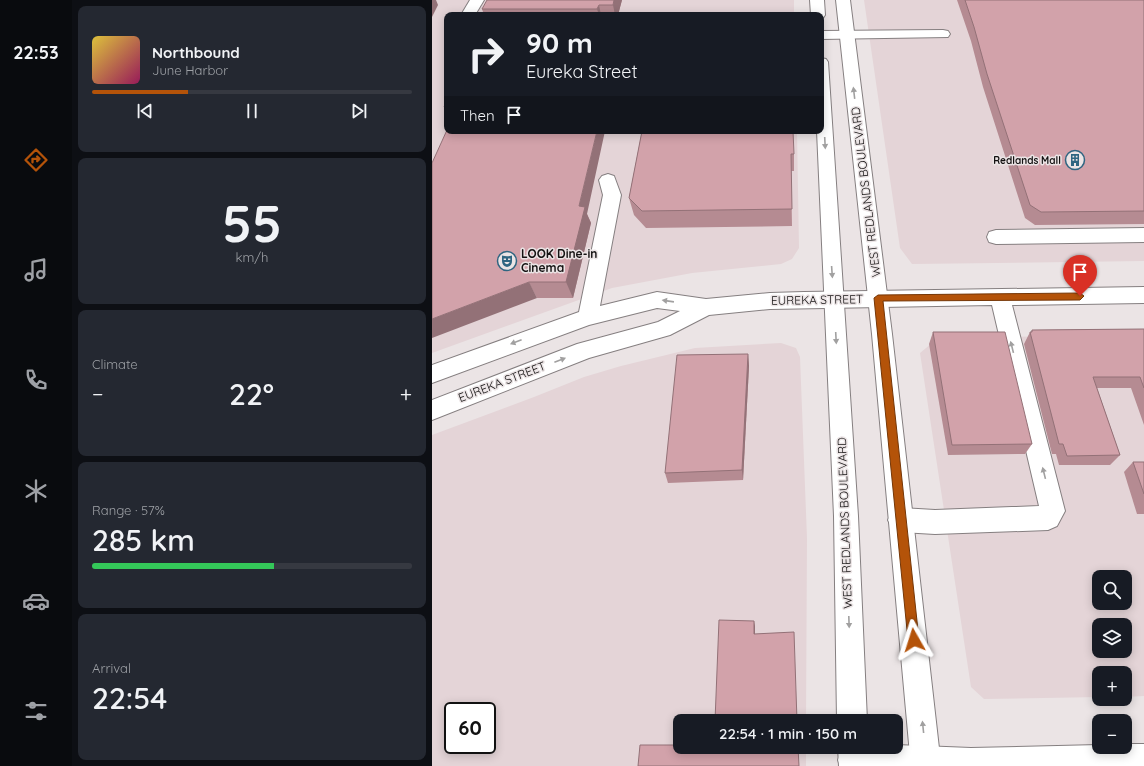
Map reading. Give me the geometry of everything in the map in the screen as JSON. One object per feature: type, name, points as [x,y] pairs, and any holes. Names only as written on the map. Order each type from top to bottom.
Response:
[{"type":"main road","points":[[470,12],[477,0]]},
{"type":"main road","points":[[817,0],[818,12]]},
{"type":"main road","name":"WEST REDLANDS BOULEVARD","points":[[843,0],[878,298],[926,763]]},
{"type":"main road","points":[[824,35],[943,34]]},
{"type":"main road","name":"WEST REDLANDS BOULEVARD","points":[[824,117],[846,516],[852,714]]},
{"type":"main road","points":[[588,317],[612,194],[608,180]]},
{"type":"main road","points":[[996,237],[1144,235]]},
{"type":"main road","name":"EUREKA STREET","points":[[432,374],[588,317],[657,300],[706,306],[770,301],[834,299],[1144,295]]},
{"type":"main road","points":[[901,520],[935,522],[1040,519],[1048,518],[1053,511],[1000,298]]},
{"type":"main road","name":"EUREKA STREET","points":[[432,410],[585,350],[663,329],[706,306]]},
{"type":"main road","points":[[853,758],[926,763],[1144,759]]},
{"type":"shaded area","points":[[432,0],[794,0],[794,12],[444,12],[444,134],[797,134],[799,248],[792,259],[781,264],[692,273],[612,288],[432,353]]},
{"type":"shaded area","name":"Redlands Mall","points":[[864,0],[1144,0],[1144,261],[912,264],[900,248]]},
{"type":"shaded area","points":[[1144,335],[1144,696],[1132,697],[1132,666],[1092,666],[1092,697],[984,699],[971,687],[920,353],[938,338]]},
{"type":"shaded area","points":[[781,343],[796,348],[800,357],[807,538],[806,714],[673,714],[673,754],[806,754],[806,766],[432,766],[432,435],[584,377],[621,366],[695,348]]},
{"type":"building","points":[[487,0],[614,0],[613,5],[599,5],[597,9],[482,9]]},
{"type":"building","name":"Redlands Mall","points":[[965,0],[1144,0],[1144,211],[1041,212],[1030,205],[987,74]]},
{"type":"building","name":"LOOK Dine-in Cinema","points":[[445,134],[596,134],[579,206],[585,207],[566,282],[529,282],[432,319],[432,163]]},
{"type":"building","points":[[641,134],[793,134],[794,154],[791,154],[792,209],[642,211],[629,198]]},
{"type":"building","points":[[1144,329],[1144,388],[1140,377],[1093,377],[1120,455],[1067,456],[1063,444],[1059,444],[1030,332],[1032,332],[1032,330]]},
{"type":"building","points":[[933,332],[1005,332],[1032,444],[952,445]]},
{"type":"building","points":[[748,354],[742,470],[665,473],[677,355]]},
{"type":"building","points":[[1133,462],[1144,462],[1144,494]]},
{"type":"building","points":[[719,620],[754,621],[754,634],[794,632],[797,714],[715,714]]},
{"type":"building","points":[[640,745],[673,745],[673,754],[798,754],[799,766],[638,766]]},
{"type":"place","name":"Redlands Mall","points":[[1075,160]]},
{"type":"place","name":"LOOK Dine-in Cinema","points":[[507,261]]},
{"type":"route","points":[[914,640],[878,298],[1000,298],[1080,296]]}]
